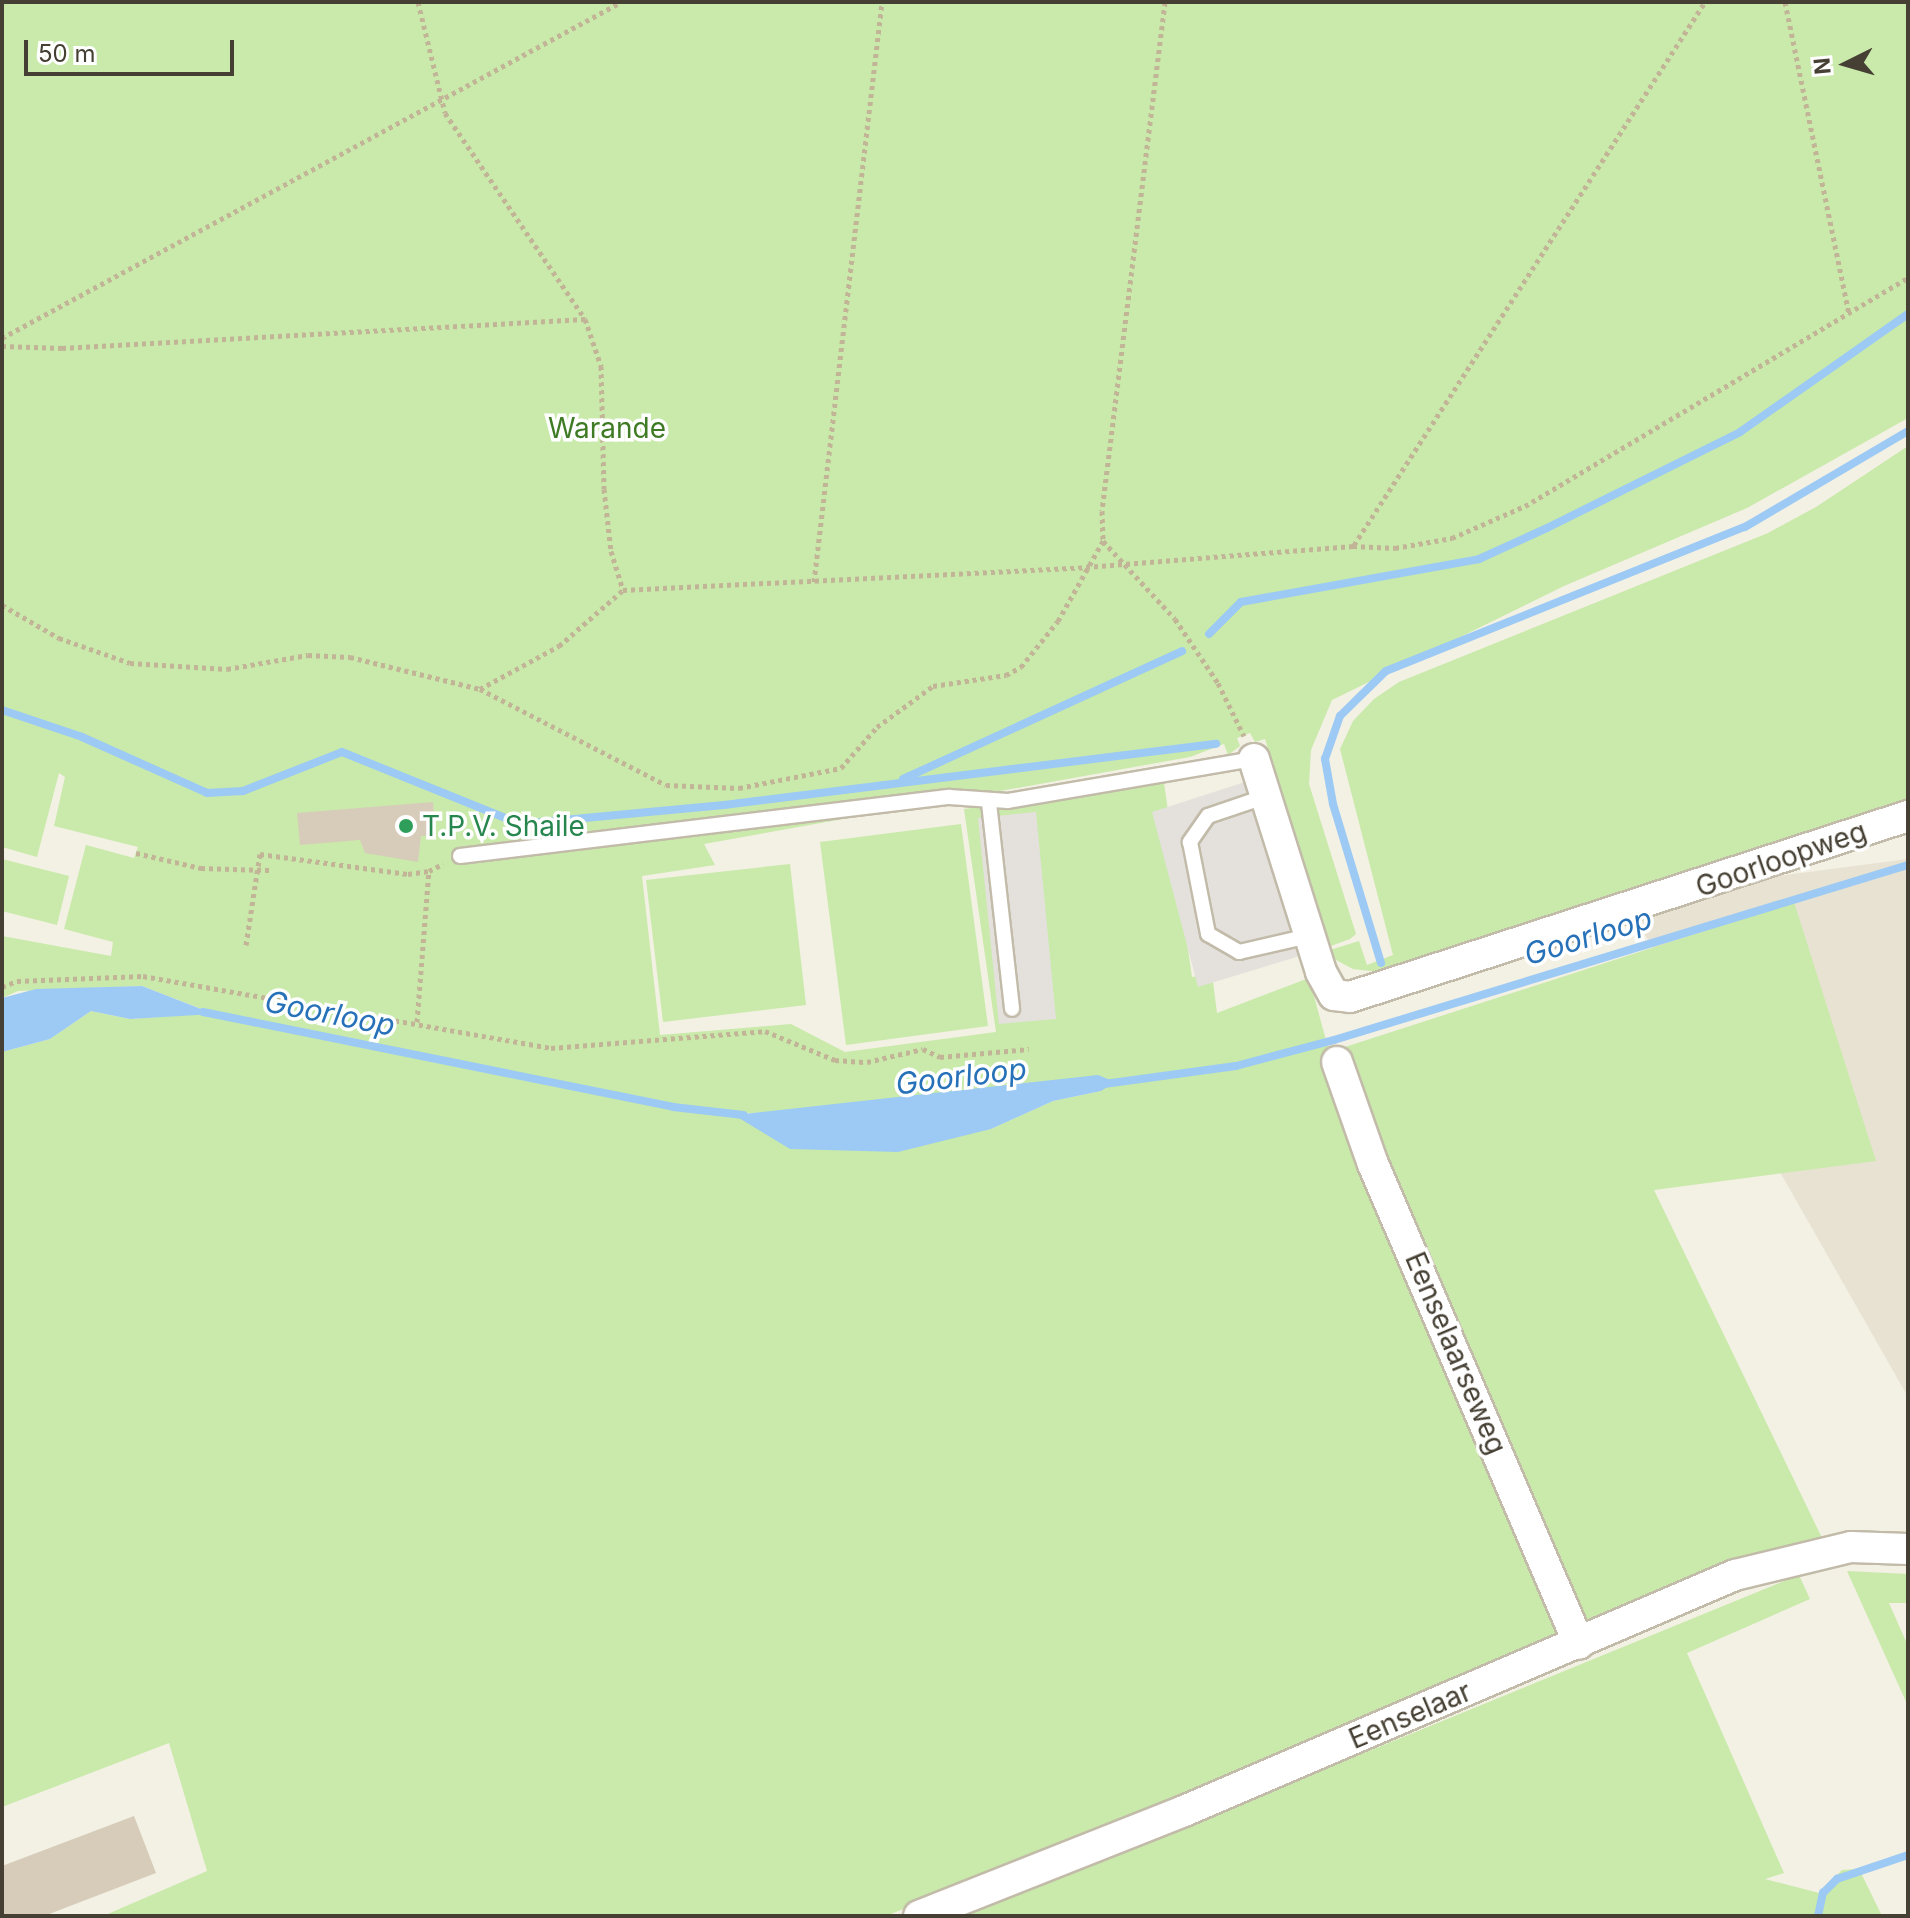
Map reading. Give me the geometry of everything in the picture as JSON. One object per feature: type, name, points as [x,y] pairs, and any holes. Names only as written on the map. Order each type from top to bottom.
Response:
[{"type":"street","points":[[1254,759],[1309,936]]},
{"type":"street","name":"Goorloopweg","points":[[1309,936],[1334,995],[1350,997],[1624,913],[1908,816]]},
{"type":"street","name":"Eenselaarseweg","points":[[1337,1062],[1373,1164],[1579,1644]]},
{"type":"street","name":"Eenselaar","points":[[919,1916],[1184,1811],[1735,1575],[1851,1547],[1908,1549]]},
{"type":"lane","points":[[460,856],[949,797],[989,803],[1254,759]]},
{"type":"lane","points":[[1267,796],[1208,816],[1190,842],[1208,934],[1239,952],[1309,936]]},
{"type":"lane","points":[[989,803],[1012,1009]]},
{"type":"path","points":[[418,2],[441,95],[463,146],[524,224],[585,319],[601,366],[604,489],[611,551],[623,590]]},
{"type":"path","points":[[2,338],[441,95],[621,2]]},
{"type":"path","points":[[814,582],[882,2]]},
{"type":"path","points":[[2,605],[59,638],[130,663],[227,669],[308,655],[350,657],[480,689],[666,785],[739,788],[841,768],[877,727],[933,686],[1006,675],[1021,667],[1058,621],[1103,541],[1165,2]]},
{"type":"path","points":[[1353,546],[1705,2]]},
{"type":"path","points":[[1785,2],[1849,313]]},
{"type":"path","points":[[480,689],[559,646],[623,590],[1086,567],[1353,546],[1395,548],[1452,538],[1525,506],[1908,278]]},
{"type":"path","points":[[2,346],[62,348],[585,319]]},
{"type":"path","points":[[1103,541],[1188,637],[1218,683],[1254,759]]},
{"type":"path","points":[[136,853],[201,868],[270,870]]},
{"type":"path","points":[[246,945],[260,854],[408,874],[429,871],[460,856]]},
{"type":"path","points":[[417,1022],[429,871]]},
{"type":"path","points":[[2,987],[17,981],[143,976],[417,1022],[454,1034],[551,1048],[765,1031],[835,1060],[867,1062],[923,1049],[940,1057],[1029,1049]]},
{"type":"shaded area","points":[[1251,780],[1300,956],[1198,987],[1152,812]]},
{"type":"shaded area","points":[[1036,812],[1056,1019],[999,1024],[978,818]]},
{"type":"shaded area","points":[[1908,859],[1908,1397],[1623,896]]},
{"type":"green space","name":"Warande","points":[[2,2],[1908,2],[1908,418],[1747,508],[1564,586],[1332,700],[1311,750],[1309,784],[1356,934],[1350,939],[1328,947],[1265,739],[1255,742],[1250,733],[1237,738],[1240,746],[1228,755],[1224,744],[1190,757],[704,844],[715,865],[642,876],[660,1035],[791,1024],[845,1052],[996,1032],[964,809],[1164,783],[1192,977],[1212,974],[1217,1013],[1309,978],[1329,1051],[1558,1612],[1557,1634],[1548,1648],[886,1916],[103,1916],[207,1871],[169,1743],[2,1807],[2,1052],[50,1039],[91,1011],[130,1019],[212,1013],[142,986],[18,991],[2,998],[2,936],[111,956],[113,942],[64,929],[86,845],[134,858],[138,847],[54,826],[65,777],[59,773],[37,857],[2,847]],"holes":[[[1101,1091],[1053,1101],[991,1129],[967,1133],[736,1114]]]},
{"type":"green space","points":[[1908,446],[1908,805],[1379,972],[1353,969],[1336,960],[1330,950],[1359,941],[1367,965],[1393,955],[1340,749],[1353,721],[1374,699],[1399,682],[1768,533],[1816,507]]},
{"type":"green space","points":[[961,824],[988,1026],[846,1045],[820,842]]},
{"type":"green space","points":[[2,859],[69,876],[57,925],[2,911]]},
{"type":"green space","points":[[790,864],[806,1005],[663,1022],[646,880]]},
{"type":"green space","points":[[1794,902],[1876,1161],[1654,1190],[1823,1540],[1590,1622],[1571,1608],[1408,1226],[1345,1047]]},
{"type":"green space","points":[[1847,1571],[1908,1574],[1908,1603],[1889,1603],[1908,1646],[1908,1706]]},
{"type":"green space","points":[[1799,1575],[1810,1599],[1687,1653],[1784,1873],[1765,1879],[1819,1893],[1842,1870],[1859,1869],[1882,1916],[966,1916]]},
{"type":"water","points":[[142,986],[214,1014],[130,1019],[91,1011],[50,1039],[2,1052],[2,998],[36,989]]},
{"type":"water","points":[[1098,1075],[1115,1082],[1101,1091],[1053,1101],[991,1129],[898,1152],[790,1149],[734,1115]]},
{"type":"building","points":[[433,802],[435,835],[421,836],[418,862],[365,853],[360,840],[300,845],[297,813]]},
{"type":"building","points":[[134,1816],[156,1873],[44,1916],[2,1916],[2,1866]]},
{"type":"waterway","points":[[1209,634],[1241,602],[1479,559],[1547,528],[1740,432],[1908,314]]},
{"type":"waterway","points":[[1381,963],[1333,804],[1325,759],[1340,716],[1386,671],[1745,527],[1908,431]]},
{"type":"waterway","points":[[903,779],[1182,651]]},
{"type":"waterway","points":[[2,710],[82,737],[207,793],[243,791],[342,752],[520,824],[724,805],[1216,744]]},
{"type":"waterway","name":"Goorloop","points":[[1104,1084],[1236,1066],[1334,1040],[1908,865]]},
{"type":"waterway","name":"Goorloop","points":[[203,1012],[673,1107],[744,1115]]},
{"type":"waterway","points":[[1818,1916],[1823,1893],[1837,1879],[1908,1855]]},
{"type":"place","name":"T.P.V. Shaile","points":[[406,826]]}]
